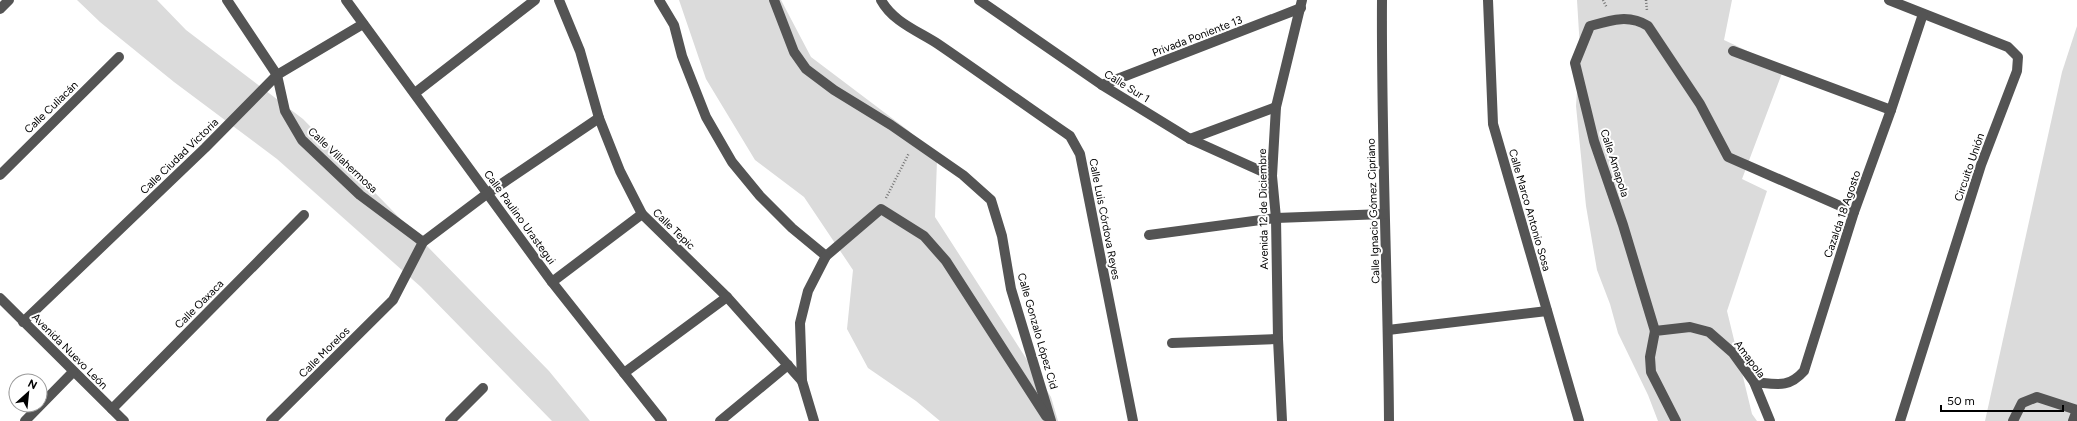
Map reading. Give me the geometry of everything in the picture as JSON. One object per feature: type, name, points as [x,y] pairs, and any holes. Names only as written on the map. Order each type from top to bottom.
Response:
[{"type":"street","points":[[0,9],[9,0]]},
{"type":"street","points":[[227,0],[277,75]]},
{"type":"street","name":"Calle Paulino Urastegui","points":[[346,0],[552,282],[662,421]]},
{"type":"street","points":[[415,93],[535,0]]},
{"type":"street","name":"Calle Tepic","points":[[559,0],[580,51],[599,118],[620,171],[642,214],[727,297],[802,381],[814,421]]},
{"type":"street","points":[[659,0],[674,25],[682,56],[706,117],[732,162],[760,196],[792,228],[826,256]]},
{"type":"street","points":[[774,0],[794,52],[806,69],[834,90],[914,141]]},
{"type":"street","name":"Calle Luis Córdova Reyes","points":[[881,0],[886,8],[899,21],[937,43],[1070,136],[1080,154],[1133,421]]},
{"type":"street","name":"Calle Sur 1","points":[[979,0],[1102,85],[1190,139],[1272,176]]},
{"type":"street","name":"Calle Ignacio Gómez Cipriano","points":[[1382,0],[1384,214],[1388,330],[1388,421]]},
{"type":"street","name":"Calle Marco Antonio Sosa","points":[[1488,0],[1493,124],[1579,421]]},
{"type":"street","name":"Circuito Unión","points":[[1889,0],[1906,3],[1923,14],[2008,46],[2018,57],[2017,70],[1981,165],[1900,421]]},
{"type":"street","name":"Privada Poniente 13","points":[[1102,85],[1301,4]]},
{"type":"street","name":"Avenida 12 de Diciembre","points":[[1282,421],[1278,339],[1276,218],[1272,176],[1276,107],[1301,4]]},
{"type":"street","name":"Cazalda 18 Agosto","points":[[1754,382],[1786,385],[1797,379],[1804,371],[1854,212],[1891,110],[1923,14]]},
{"type":"street","name":"Calle Amapola","points":[[1676,421],[1651,372],[1650,357],[1655,331],[1623,225],[1594,141],[1575,63],[1590,26],[1613,19],[1639,20],[1648,26],[1700,104],[1728,157],[1854,212]]},
{"type":"street","name":"Calle Ciudad Victoria","points":[[23,322],[205,148],[277,75],[363,24]]},
{"type":"street","points":[[1733,51],[1891,110]]},
{"type":"street","name":"Calle Culiacán","points":[[0,174],[119,57]]},
{"type":"street","name":"Calle Villahermosa","points":[[277,75],[285,111],[302,140],[360,195],[423,242]]},
{"type":"street","points":[[1190,139],[1276,107]]},
{"type":"street","points":[[423,242],[488,193],[599,118]]},
{"type":"street","name":"Calle Gonzalo López Cid","points":[[914,141],[963,175],[991,200],[1002,236],[1011,290],[1050,421]]},
{"type":"street","points":[[802,381],[800,323],[808,291],[826,256],[869,217],[881,209],[924,236],[946,261],[1050,421]]},
{"type":"street","points":[[552,282],[642,214]]},
{"type":"street","points":[[1149,235],[1276,218],[1384,214]]},
{"type":"street","name":"Calle Oaxaca","points":[[112,409],[304,215]]},
{"type":"street","name":"Calle Morelos","points":[[271,421],[393,300],[423,242]]},
{"type":"street","points":[[624,373],[727,297]]},
{"type":"street","name":"Avenida Nuevo León","points":[[0,298],[124,421]]},
{"type":"street","points":[[1388,330],[1547,311]]},
{"type":"street","name":"Amapola","points":[[1655,331],[1670,328],[1690,327],[1709,332],[1733,353],[1754,382],[1770,421]]},
{"type":"street","points":[[1172,344],[1278,339]]},
{"type":"street","points":[[720,421],[788,365]]},
{"type":"street","points":[[25,421],[73,372]]},
{"type":"street","points":[[450,421],[483,388]]},
{"type":"street","points":[[2013,421],[2022,404],[2037,397],[2077,410],[2073,421]]},
{"type":"path","points":[[881,209],[914,141]]},
{"type":"shaded area","points":[[77,0],[157,0],[186,30],[303,119],[549,371],[590,421],[552,421],[421,287],[277,159],[174,82],[100,22]]},
{"type":"shaded area","points":[[679,0],[781,0],[811,57],[909,131],[937,160],[935,217],[1051,397],[1058,421],[940,421],[916,401],[868,368],[847,329],[853,270],[804,197],[755,160],[706,79]]},
{"type":"shaded area","points":[[1577,0],[1732,0],[1724,40],[1784,68],[1742,179],[1767,191],[1727,311],[1752,414],[1757,421],[1658,421],[1648,395],[1618,333],[1610,304],[1597,270],[1586,206],[1576,106],[1580,49]]},
{"type":"shaded area","points":[[2077,26],[2077,421],[1985,421],[2062,72]]}]
